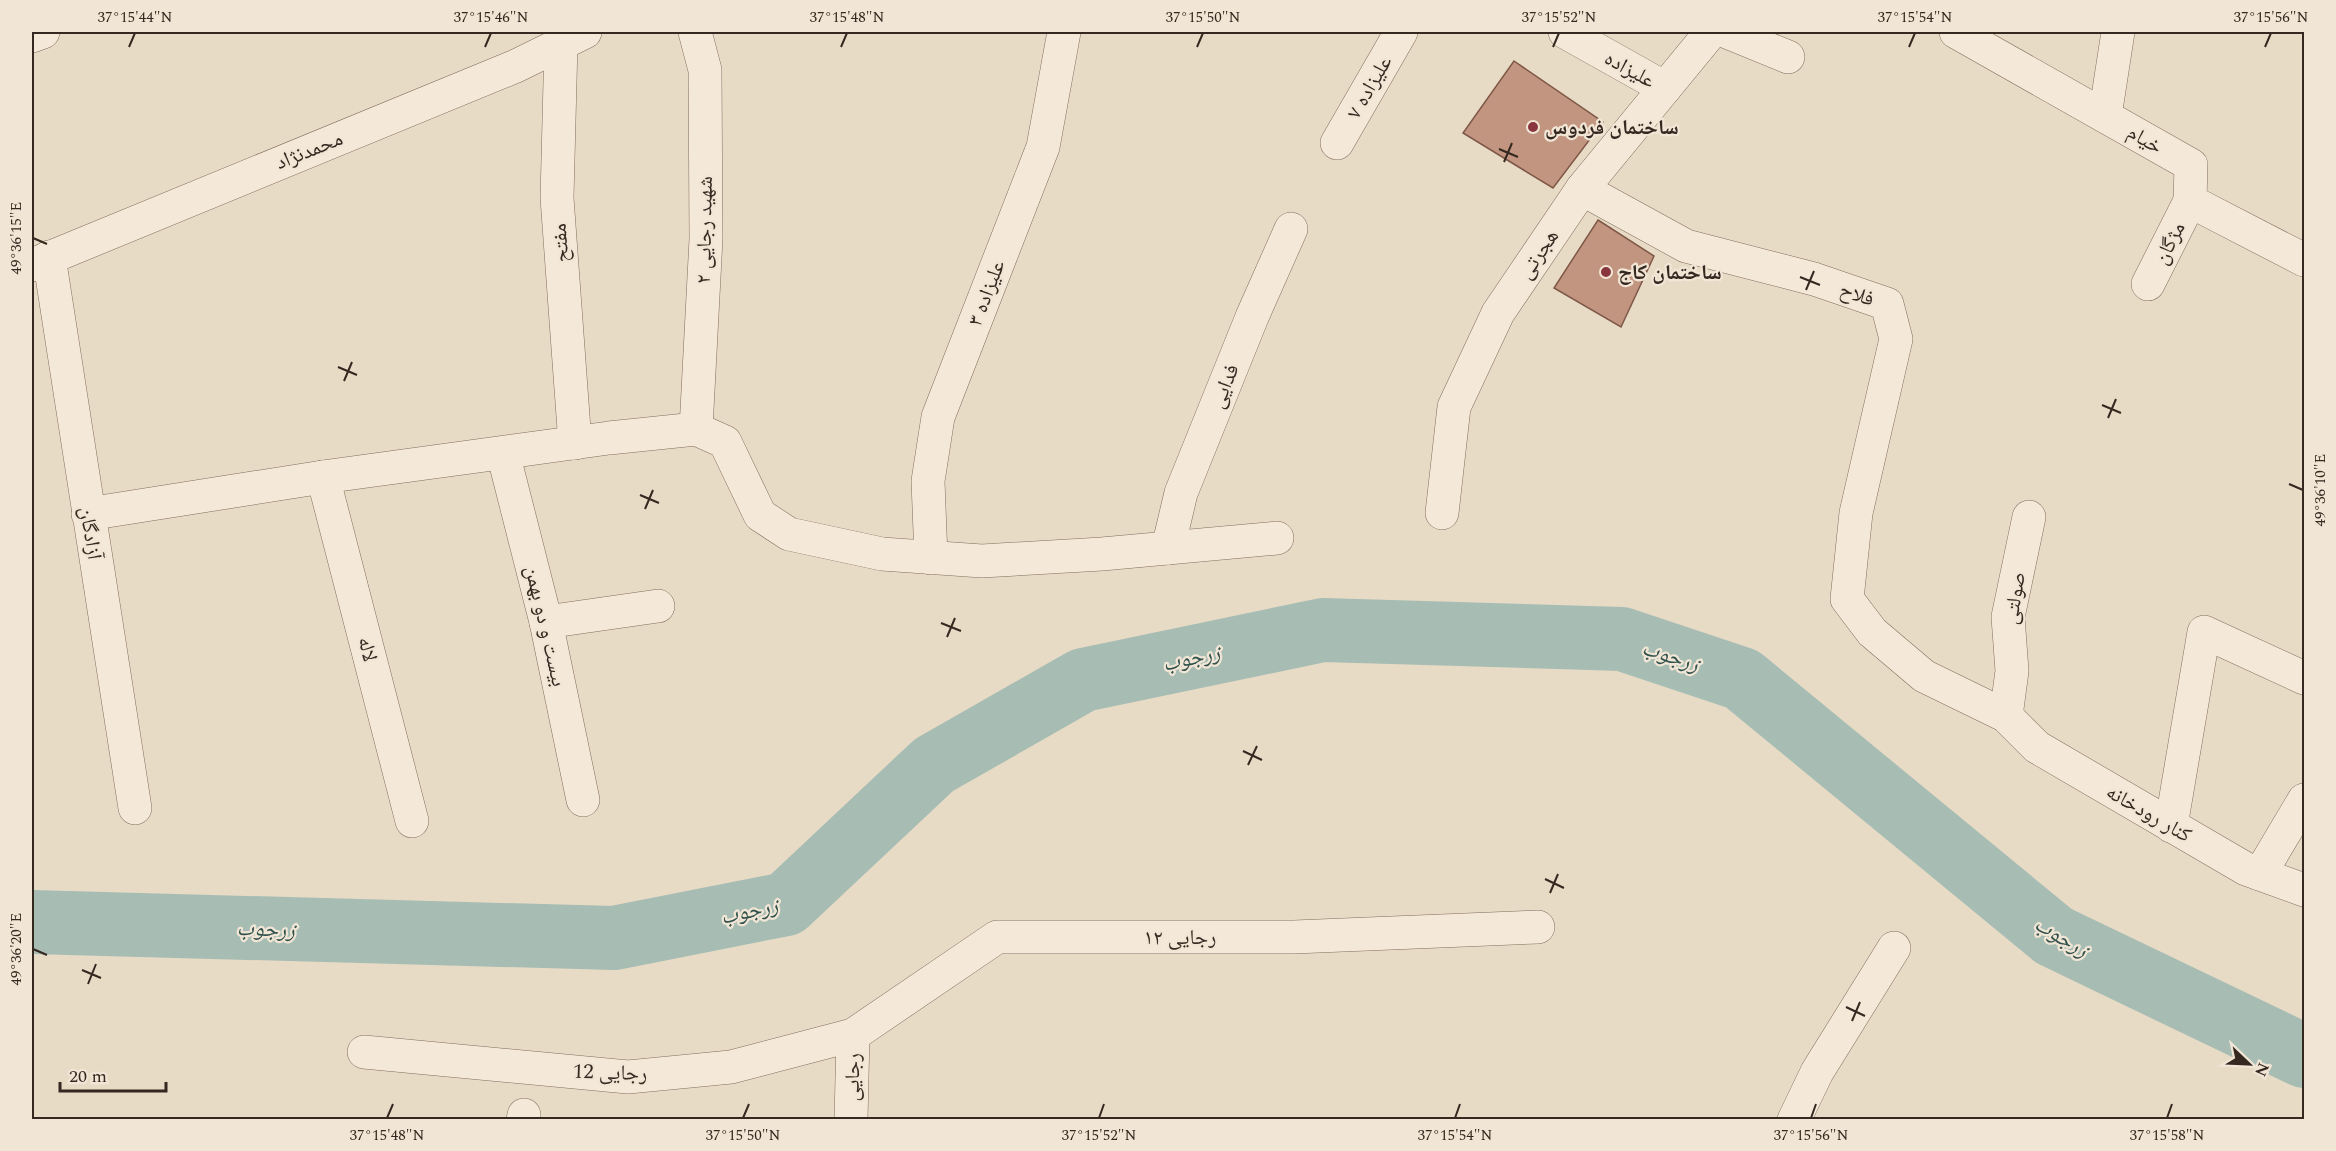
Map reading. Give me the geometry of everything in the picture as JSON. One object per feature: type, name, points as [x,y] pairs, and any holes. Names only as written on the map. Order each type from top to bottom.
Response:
[{"type":"street","points":[[32,36],[43,32]]},
{"type":"street","name":"شهید رجایی ۲","points":[[695,32],[705,70],[706,239],[696,429]]},
{"type":"street","name":"علیزاده ۳","points":[[931,558],[928,481],[938,417],[1043,147],[1064,32]]},
{"type":"street","name":"علیزاده ۷","points":[[1337,143],[1401,32]]},
{"type":"street","name":"علیزاده","points":[[1565,32],[1665,88]]},
{"type":"street","name":"هجرتی","points":[[1443,513],[1454,408],[1498,313],[1582,189],[1711,32]]},
{"type":"street","points":[[1727,32],[1788,57]]},
{"type":"street","name":"خیام","points":[[1956,32],[2191,165],[2190,201]]},
{"type":"street","points":[[2105,116],[2118,32]]},
{"type":"street","name":"محمدنژاد","points":[[40,261],[516,66],[573,37]]},
{"type":"street","name":"مفتح","points":[[573,37],[557,198],[575,443]]},
{"type":"street","name":"فلاح","points":[[1582,189],[1686,246],[1814,279],[1887,304],[1896,339],[1856,513],[1847,599]]},
{"type":"street","points":[[2190,201],[2304,260]]},
{"type":"street","name":"مژگان","points":[[2148,284],[2190,201]]},
{"type":"street","name":"فدایی","points":[[1168,548],[1181,493],[1252,317],[1291,229]]},
{"type":"street","name":"آزادگان","points":[[40,261],[88,514],[135,808]]},
{"type":"street","points":[[88,514],[323,477],[696,429],[725,442],[760,515],[789,534],[882,554],[982,561],[1277,538]]},
{"type":"street","name":"بیست و دو بهمن","points":[[503,453],[546,622],[584,800]]},
{"type":"street","name":"لاله","points":[[323,477],[412,821]]},
{"type":"street","name":"صولتی","points":[[2006,716],[2012,671],[2008,617],[2029,517]]},
{"type":"street","name":"کنار رودخانه","points":[[1847,599],[1872,632],[1924,676],[2006,716],[2037,747],[2247,869],[2304,890]]},
{"type":"street","points":[[546,622],[658,606]]},
{"type":"street","points":[[2171,826],[2204,632],[2304,678]]},
{"type":"street","points":[[2260,874],[2304,800]]},
{"type":"street","name":"رجایی ۱۲","points":[[854,1035],[996,937],[1294,937],[1538,927]]},
{"type":"street","points":[[1794,1119],[1817,1072],[1894,948]]},
{"type":"street","name":"رجایی 12","points":[[364,1052],[628,1077],[731,1067],[854,1035]]},
{"type":"street","name":"رجایی","points":[[850,1119],[854,1035]]},
{"type":"building","name":"ساختمان فردوس","points":[[1514,61],[1603,122],[1553,188],[1463,133]]},
{"type":"building","name":"ساختمان کاج","points":[[1598,220],[1654,256],[1621,327],[1554,288]]},
{"type":"waterway","name":"زرجوب","points":[[32,922],[614,938],[786,904],[934,765],[1083,680],[1323,630],[1622,639],[1742,679],[2054,936],[2304,1056]]},
{"type":"place","name":"ساختمان فردوس","points":[[1533,127]]},
{"type":"place","name":"ساختمان کاج","points":[[1606,272]]}]
